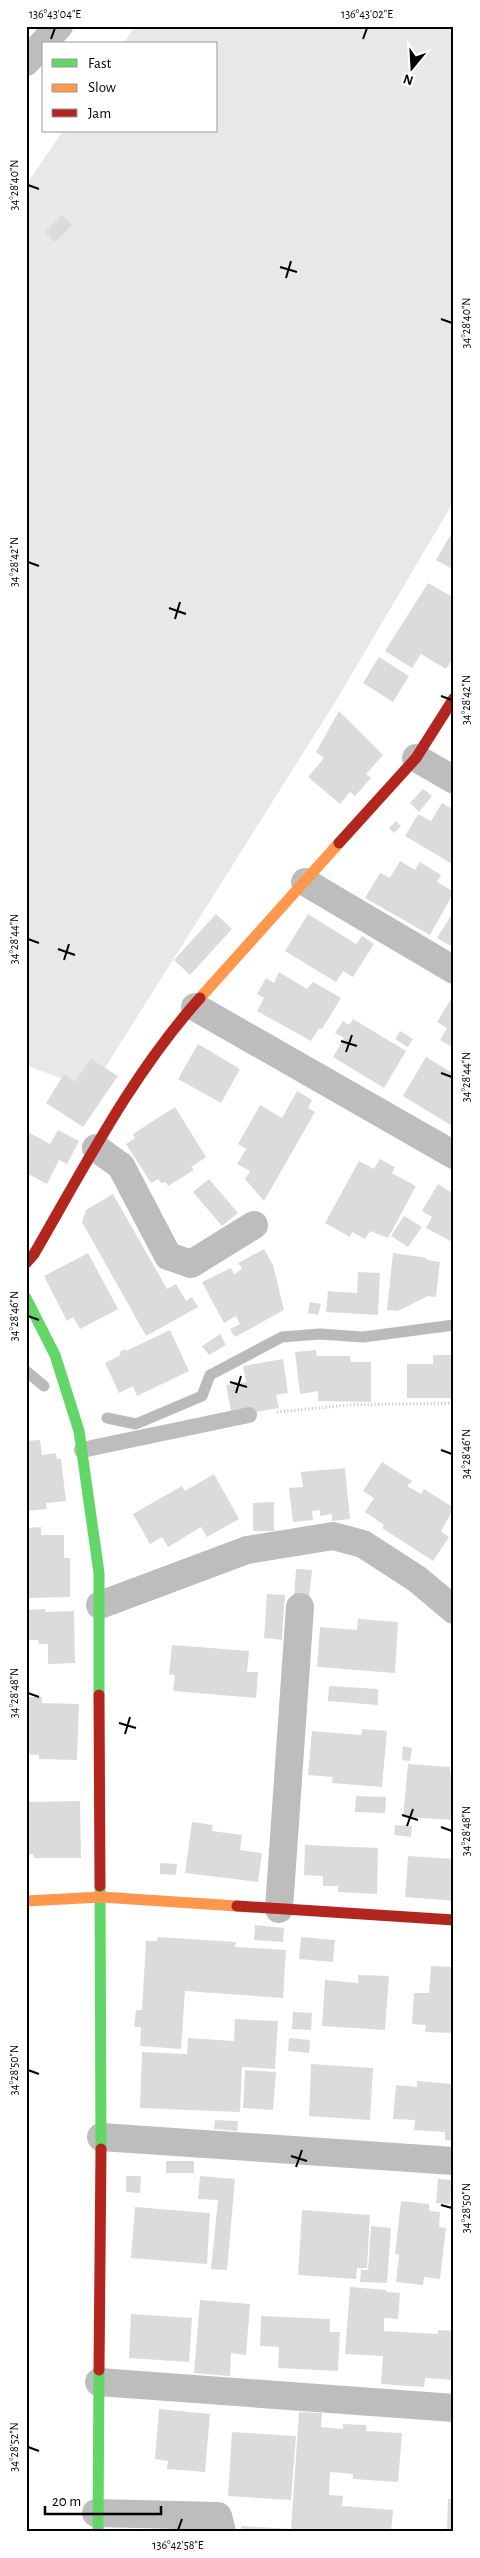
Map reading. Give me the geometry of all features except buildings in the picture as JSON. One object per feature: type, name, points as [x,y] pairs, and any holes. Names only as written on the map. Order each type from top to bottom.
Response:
[{"type":"street","points":[[44,42],[59,26]]},
{"type":"street","points":[[26,62],[42,45]]},
{"type":"street","points":[[26,1263],[126,1096],[177,1024],[195,1007],[416,758],[454,698]]},
{"type":"street","points":[[416,758],[454,780]]},
{"type":"street","points":[[305,882],[454,970]]},
{"type":"street","points":[[195,1007],[454,1155]]},
{"type":"street","points":[[96,1148],[122,1166],[168,1256],[191,1264],[254,1225]]},
{"type":"street","points":[[26,1298],[55,1356],[79,1431],[99,1573],[102,2137],[97,2522],[218,2516],[222,2532]]},
{"type":"street","points":[[100,1605],[247,1550],[333,1536],[364,1544],[417,1579],[454,1610]]},
{"type":"street","points":[[279,1908],[300,1607]]},
{"type":"street","points":[[26,1901],[101,1897],[454,1920]]},
{"type":"street","points":[[102,2137],[454,2161]]},
{"type":"street","points":[[99,2382],[454,2408]]},
{"type":"lane","points":[[82,1450],[249,1415]]},
{"type":"path","points":[[249,1415],[348,1405],[454,1403]]},
{"type":"shaded area","points":[[135,26],[454,26],[454,501],[334,704],[91,1090],[26,1065],[26,185],[62,132],[218,132],[218,42],[124,42]]},
{"type":"waterway","points":[[107,1418],[136,1424],[202,1396],[210,1375],[282,1337],[320,1334],[363,1337],[454,1325]]},
{"type":"waterway","points":[[26,1371],[44,1386]]},
{"type":"traffic: fast","points":[[26,1298],[55,1355],[79,1431],[99,1573],[99,1695]]},
{"type":"traffic: fast","points":[[100,1886],[101,2149]]},
{"type":"traffic: fast","points":[[98,2532],[99,2370]]},
{"type":"traffic: slow","points":[[200,998],[339,843]]},
{"type":"traffic: slow","points":[[26,1901],[101,1897],[237,1906]]},
{"type":"traffic: jam","points":[[339,843],[416,758],[454,698]]},
{"type":"traffic: jam","points":[[26,1263],[34,1254],[91,1154],[131,1089],[175,1027],[200,998]]},
{"type":"traffic: jam","points":[[99,1695],[100,1886]]},
{"type":"traffic: jam","points":[[237,1906],[454,1920]]},
{"type":"traffic: jam","points":[[99,2370],[101,2149]]}]
